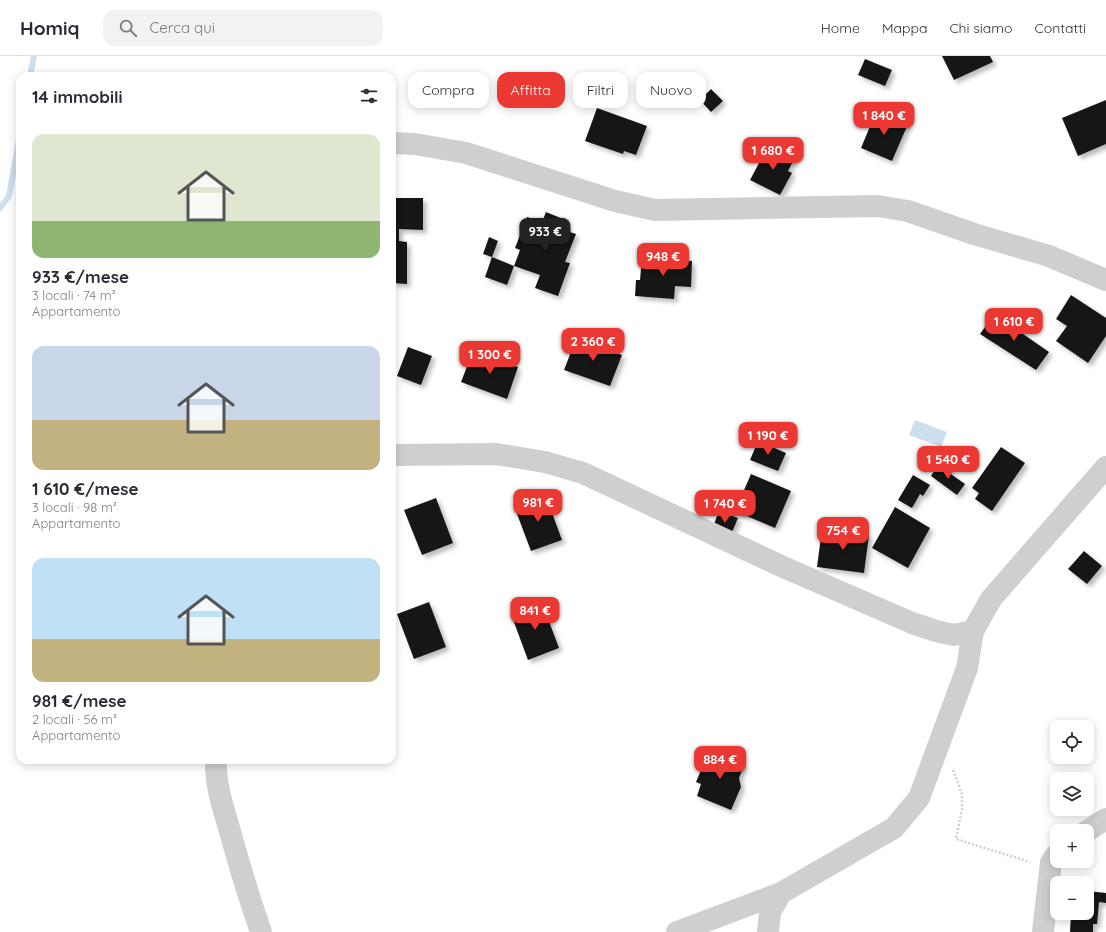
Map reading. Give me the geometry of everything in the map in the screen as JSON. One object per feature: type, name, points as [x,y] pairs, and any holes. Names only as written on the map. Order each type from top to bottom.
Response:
[{"type":"street","points":[[396,143],[415,144],[466,153],[615,201],[655,210],[878,206],[908,211],[974,234],[1049,256],[1106,280]]},
{"type":"street","points":[[396,455],[496,454],[545,462],[583,472],[781,566],[912,623],[954,635],[973,631]]},
{"type":"street","points":[[677,932],[781,893],[894,828],[919,798],[967,668],[973,631],[991,599],[1106,467]]},
{"type":"street","points":[[216,764],[219,794],[261,932]]},
{"type":"street","points":[[1094,827],[1106,819]]},
{"type":"street","points":[[1043,932],[1053,868]]},
{"type":"street","points":[[768,932],[770,912],[781,893]]},
{"type":"path","points":[[941,740],[962,794],[962,809],[956,839],[1034,864],[1050,859]]},
{"type":"water","points":[[915,420],[947,432],[941,447],[909,435]]},
{"type":"building","points":[[942,56],[990,56],[993,62],[954,80]]},
{"type":"building","points":[[865,59],[892,70],[885,86],[858,75]]},
{"type":"building","points":[[711,89],[723,101],[711,112],[706,107],[706,94]]},
{"type":"building","points":[[1106,100],[1106,144],[1078,156],[1062,118]]},
{"type":"building","points":[[597,108],[647,126],[636,155],[624,151],[623,154],[585,141]]},
{"type":"building","points":[[876,112],[908,124],[892,161],[861,148]]},
{"type":"building","points":[[768,146],[794,159],[788,171],[792,173],[780,195],[750,180]]},
{"type":"building","points":[[396,198],[423,198],[423,230],[399,229],[399,241],[407,242],[407,284],[396,283]]},
{"type":"building","points":[[546,212],[563,219],[560,229],[576,234],[565,262],[570,263],[558,296],[535,288],[540,275],[514,266],[520,250],[515,248],[527,217],[542,222]]},
{"type":"building","points":[[489,237],[498,241],[492,257],[483,254]]},
{"type":"building","points":[[492,257],[514,266],[507,285],[485,277]]},
{"type":"building","points":[[642,257],[692,261],[691,287],[675,286],[674,299],[635,296],[636,280],[640,280]]},
{"type":"building","points":[[1071,295],[1106,318],[1106,336],[1088,363],[1056,341],[1067,326],[1056,319]]},
{"type":"building","points":[[994,314],[1049,352],[1036,370],[980,334]]},
{"type":"building","points":[[576,339],[622,355],[610,386],[564,370]]},
{"type":"building","points":[[408,347],[432,356],[421,385],[397,376]]},
{"type":"building","points":[[473,351],[518,367],[507,399],[461,382]]},
{"type":"building","points":[[758,441],[786,453],[778,471],[750,460]]},
{"type":"building","points":[[1001,447],[1025,463],[992,511],[975,499],[979,493],[972,488]]},
{"type":"building","points":[[938,465],[965,484],[957,495],[931,476]]},
{"type":"building","points":[[751,474],[791,491],[775,528],[735,511]]},
{"type":"building","points":[[913,475],[930,485],[923,496],[920,494],[912,508],[898,500]]},
{"type":"building","points":[[545,494],[562,540],[531,551],[514,506]]},
{"type":"building","points":[[436,498],[453,543],[422,555],[404,510]]},
{"type":"building","points":[[895,507],[930,528],[908,568],[872,548]]},
{"type":"building","points":[[719,511],[738,518],[730,537],[712,529]]},
{"type":"building","points":[[822,529],[869,535],[864,573],[817,567]]},
{"type":"building","points":[[1084,551],[1102,566],[1087,584],[1068,569]]},
{"type":"building","points":[[429,602],[446,647],[414,659],[397,614]]},
{"type":"building","points":[[542,603],[559,648],[528,660],[511,614]]},
{"type":"building","points":[[709,751],[744,765],[739,778],[741,787],[731,810],[697,796],[701,784],[696,782]]},
{"type":"building","points":[[1094,892],[1106,893],[1106,903],[1099,902],[1097,924],[1093,924],[1093,932],[1070,932],[1071,920],[1094,920]]},
{"type":"waterway","points":[[31,72],[34,56]]},
{"type":"waterway","points":[[0,208],[9,196],[16,157]]}]
